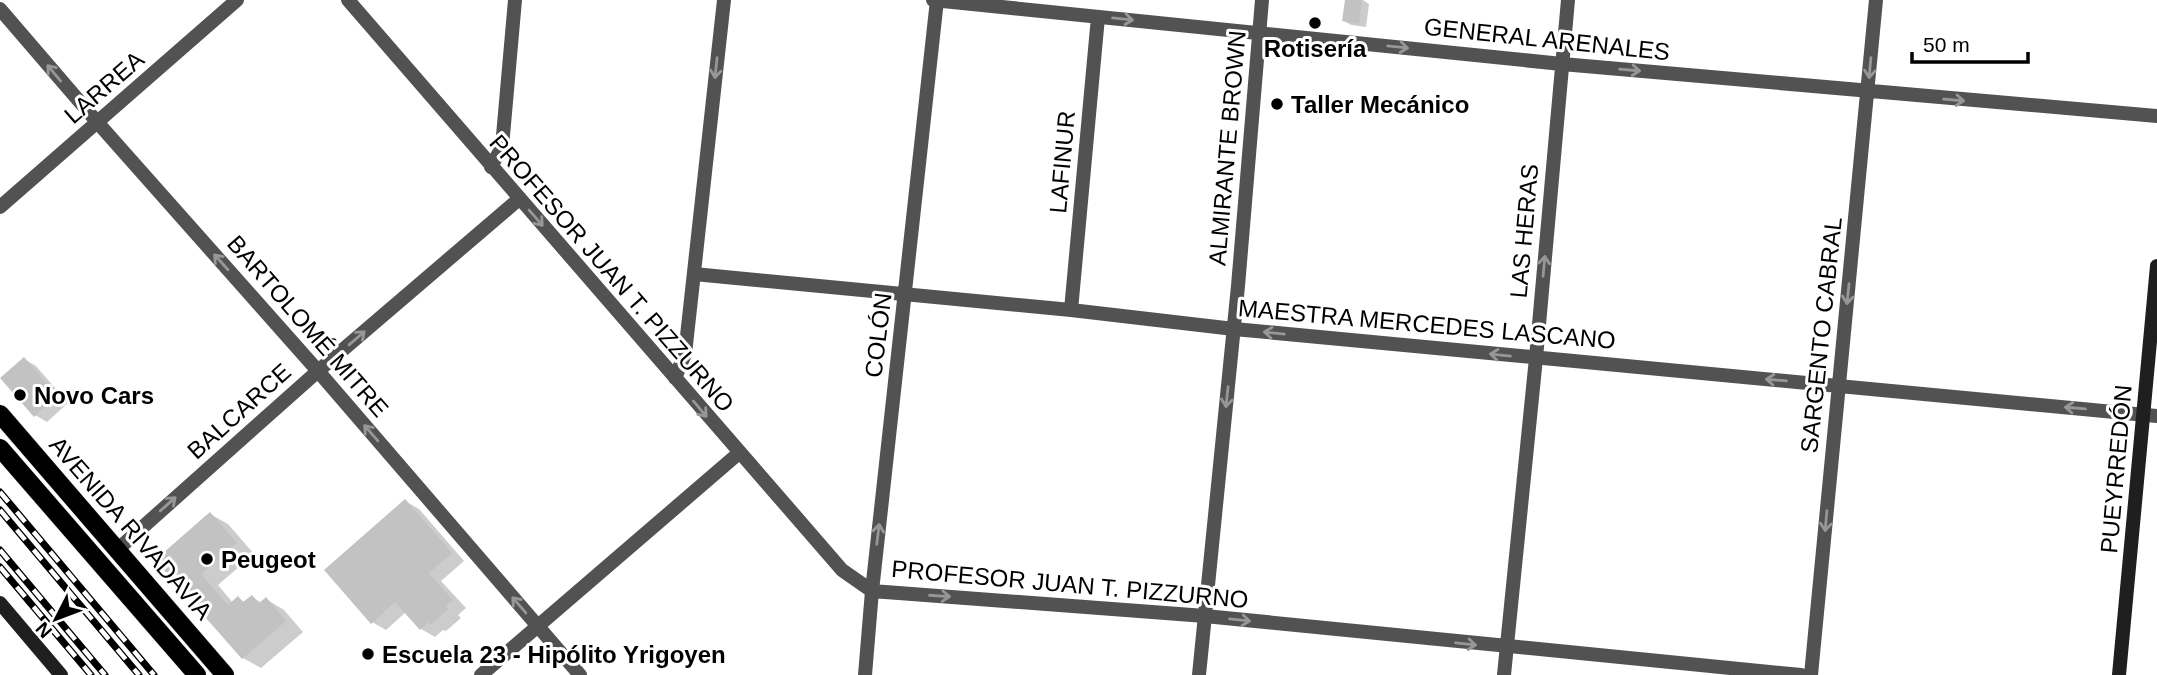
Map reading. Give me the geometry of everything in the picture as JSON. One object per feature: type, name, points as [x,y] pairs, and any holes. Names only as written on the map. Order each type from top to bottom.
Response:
[{"type":"main road","name":"AVENIDA RIVADAVIA","points":[[0,414],[225,675]]},
{"type":"main road","name":"AVENIDA RIVADAVIA","points":[[0,448],[197,675]]},
{"type":"street","name":"LARREA","points":[[0,207],[237,0]]},
{"type":"street","name":"PROFESOR JUAN T. PIZZURNO","points":[[348,0],[842,570],[872,591],[1205,617],[1801,675]]},
{"type":"street","points":[[491,167],[502,147],[515,0]]},
{"type":"street","points":[[675,378],[685,354],[723,0]]},
{"type":"street","name":"GENERAL ARENALES","points":[[936,0],[1562,64],[1868,93],[2157,116]]},
{"type":"street","name":"COLÓN","points":[[865,675],[936,0]]},
{"type":"street","name":"ALMIRANTE BROWN","points":[[1199,675],[1234,329],[1262,0]]},
{"type":"street","name":"LAS HERAS","points":[[1504,675],[1568,0]]},
{"type":"street","name":"SARGENTO CABRAL","points":[[1811,675],[1876,0]]},
{"type":"street","name":"BARTOLOMÉ MITRE","points":[[0,9],[580,675]]},
{"type":"street","name":"LAFINUR","points":[[1071,310],[1098,17]]},
{"type":"street","name":"BALCARCE","points":[[117,550],[318,371],[520,199]]},
{"type":"street","name":"PUEYRREDÓN","points":[[2119,675],[2150,416],[2157,266]]},
{"type":"street","name":"MAESTRA MERCEDES LASCANO","points":[[694,274],[1071,310],[1234,329],[2150,416]]},
{"type":"street","points":[[481,675],[739,453]]},
{"type":"street","points":[[0,603],[61,675]]},
{"type":"building","points":[[1345,0],[1362,0],[1359,24],[1342,21]]},
{"type":"building","points":[[24,357],[58,396],[34,417],[0,378]]},
{"type":"building","points":[[405,499],[452,553],[429,573],[453,600],[446,606],[448,609],[431,625],[429,622],[420,630],[395,602],[371,624],[324,570]]},
{"type":"building","points":[[210,512],[237,543],[201,574],[228,605],[238,596],[243,602],[252,595],[259,603],[266,597],[286,621],[242,659],[155,560]]},
{"type":"railway","points":[[0,492],[154,675]]},
{"type":"railway","points":[[0,510],[139,675]]},
{"type":"railway","points":[[0,550],[105,675]]},
{"type":"railway","points":[[0,567],[91,675]]},
{"type":"place","name":"Rotisería","points":[[1315,23]]},
{"type":"place","name":"Taller Mecánico","points":[[1277,104]]},
{"type":"place","name":"Novo Cars","points":[[20,395]]},
{"type":"place","name":"Peugeot","points":[[207,559]]},
{"type":"place","name":"Escuela 23 - Hipólito Yrigoyen","points":[[368,654]]}]
